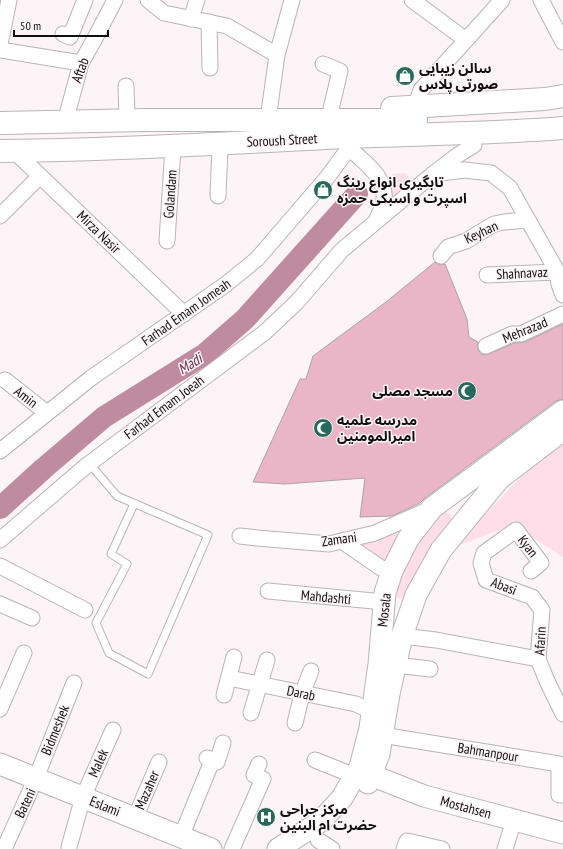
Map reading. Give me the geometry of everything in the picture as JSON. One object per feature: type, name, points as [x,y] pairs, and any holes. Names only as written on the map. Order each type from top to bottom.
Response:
[{"type":"main road","points":[[136,120],[331,109],[415,107],[546,99],[563,96]]},
{"type":"main road","name":"Soroush Street","points":[[0,123],[136,120],[430,120],[514,118],[563,114]]},
{"type":"main road","name":"Soroush Street","points":[[7,150],[514,132],[563,128]]},
{"type":"main road","points":[[146,146],[349,148],[474,145],[563,140]]},
{"type":"main road","name":"Mosala","points":[[318,846],[353,806],[368,783],[363,776],[360,767],[370,728],[385,597],[392,571],[408,538],[440,502],[563,410]]},
{"type":"main road","name":"Mosala","points":[[278,849],[321,821],[363,776],[379,754],[402,636],[416,595],[441,550],[499,480],[563,430]]},
{"type":"main road","points":[[440,502],[457,499],[468,507],[471,514]]},
{"type":"main road","points":[[385,597],[399,603],[407,603],[416,595]]},
{"type":"main road","name":"Eslami","points":[[0,764],[211,849]]},
{"type":"main road","name":"Mostahsen","points":[[363,776],[424,796],[563,833]]},
{"type":"street","points":[[0,44],[9,0]]},
{"type":"street","name":"Aftab","points":[[65,122],[81,63],[115,0]]},
{"type":"street","points":[[148,0],[164,13],[227,26],[278,55]]},
{"type":"street","points":[[191,19],[197,0]]},
{"type":"street","points":[[269,112],[278,55],[292,0]]},
{"type":"street","points":[[412,0],[466,40]]},
{"type":"street","points":[[541,0],[562,37]]},
{"type":"street","points":[[63,34],[70,37],[80,1]]},
{"type":"street","points":[[415,107],[421,90],[499,1]]},
{"type":"street","points":[[209,22],[210,68]]},
{"type":"street","points":[[0,50],[81,63]]},
{"type":"street","points":[[323,64],[340,71],[331,109]]},
{"type":"street","points":[[126,86],[136,120]]},
{"type":"street","name":"Farhad Emam Joeah","points":[[0,540],[89,463],[264,333],[296,302],[342,250],[376,220],[433,174],[474,145]]},
{"type":"street","name":"Golandam","points":[[167,241],[173,147]]},
{"type":"street","points":[[218,196],[220,147]]},
{"type":"street","name":"Farhad Emam Joeah","points":[[349,148],[380,179],[384,188],[383,205],[376,220]]},
{"type":"street","name":"Farhad Emam Jomeah","points":[[0,451],[91,378],[225,285],[257,259],[326,179],[349,148]]},
{"type":"street","name":"Mirza Nasir","points":[[7,150],[40,176],[184,314]]},
{"type":"street","points":[[433,174],[464,170],[491,173],[510,188],[560,277],[559,284],[563,296]]},
{"type":"street","points":[[0,216],[40,176]]},
{"type":"street","name":"Keyhan","points":[[441,256],[448,247],[466,241],[494,224],[527,220]]},
{"type":"street","name":"Shahnavaz","points":[[487,275],[560,277]]},
{"type":"street","name":"Mehrazad","points":[[486,346],[512,334],[521,334],[563,314]]},
{"type":"street","name":"Amin","points":[[6,380],[47,413]]},
{"type":"street","name":"Zamani","points":[[240,536],[329,544],[375,533],[440,502]]},
{"type":"street","name":"Kyan","points":[[484,553],[516,530],[542,563],[531,571]]},
{"type":"street","points":[[342,541],[381,568],[392,571]]},
{"type":"street","name":"Abasi","points":[[484,553],[481,563],[486,580],[532,597],[542,610]]},
{"type":"street","points":[[0,566],[85,610]]},
{"type":"street","name":"Mahdashti","points":[[268,591],[385,597]]},
{"type":"street","points":[[0,604],[32,618]]},
{"type":"street","name":"Afarin","points":[[542,610],[538,659],[563,714]]},
{"type":"street","points":[[402,636],[436,640],[538,659]]},
{"type":"street","points":[[0,709],[24,653]]},
{"type":"street","points":[[224,695],[234,657]]},
{"type":"street","points":[[252,713],[267,660]]},
{"type":"street","points":[[396,665],[430,669]]},
{"type":"street","points":[[295,723],[302,694],[311,671]]},
{"type":"street","name":"Darab","points":[[229,678],[302,694],[341,708],[356,704],[372,712]]},
{"type":"street","name":"Bidmeshek","points":[[36,778],[74,682]]},
{"type":"street","name":"Malek","points":[[68,847],[83,797],[113,730]]},
{"type":"street","name":"Bahmanpour","points":[[382,735],[559,764],[559,795],[563,795]]},
{"type":"street","points":[[181,837],[207,759],[217,762],[223,743]]},
{"type":"street","points":[[315,760],[363,776]]},
{"type":"street","name":"Mazaher","points":[[135,818],[159,762]]},
{"type":"street","points":[[232,849],[263,779],[254,775],[259,764]]},
{"type":"street","name":"Bateni","points":[[4,849],[36,778]]},
{"type":"street","points":[[505,849],[514,820]]},
{"type":"street","points":[[404,849],[407,841],[442,849]]},
{"type":"lane","points":[[89,463],[117,496],[208,535],[148,674],[108,653],[96,623],[127,564],[111,554],[134,504]]},
{"type":"shaded area","points":[[405,173],[409,178],[408,187],[389,203],[391,188],[389,186],[390,179],[393,174]]},
{"type":"shaded area","points":[[563,443],[563,557],[513,525],[454,547],[527,471]]},
{"type":"shaded area","points":[[444,511],[451,515],[452,521],[406,597],[396,597],[393,595],[402,569],[431,519]]},
{"type":"shaded area","points":[[405,528],[385,564],[369,548],[358,543]]},
{"type":"building","name":"مسجد مصلی","points":[[435,262],[439,265],[445,264],[467,319],[469,337],[478,342],[478,349],[481,354],[489,354],[514,343],[525,342],[563,324],[563,399],[556,401],[420,503],[392,516],[360,517],[365,478],[285,484],[253,482],[300,379],[306,379],[313,356],[386,302]]},
{"type":"waterway","name":"Madi","points":[[0,508],[104,417],[205,354],[245,319],[357,194]]},
{"type":"place","name":"سالن زیبایی صورتی پلاس","points":[[405,76]]},
{"type":"place","name":"تابگیری انواع رینگ اسپرت و اسبکی حمزه","points":[[323,190]]},
{"type":"place","name":"مسجد مصلی","points":[[467,391]]},
{"type":"place","name":"مدرسه علمیه امیرالمومنین","points":[[323,428]]},
{"type":"place","name":"مرکز جراحی حضرت ام البنین","points":[[266,817]]}]
